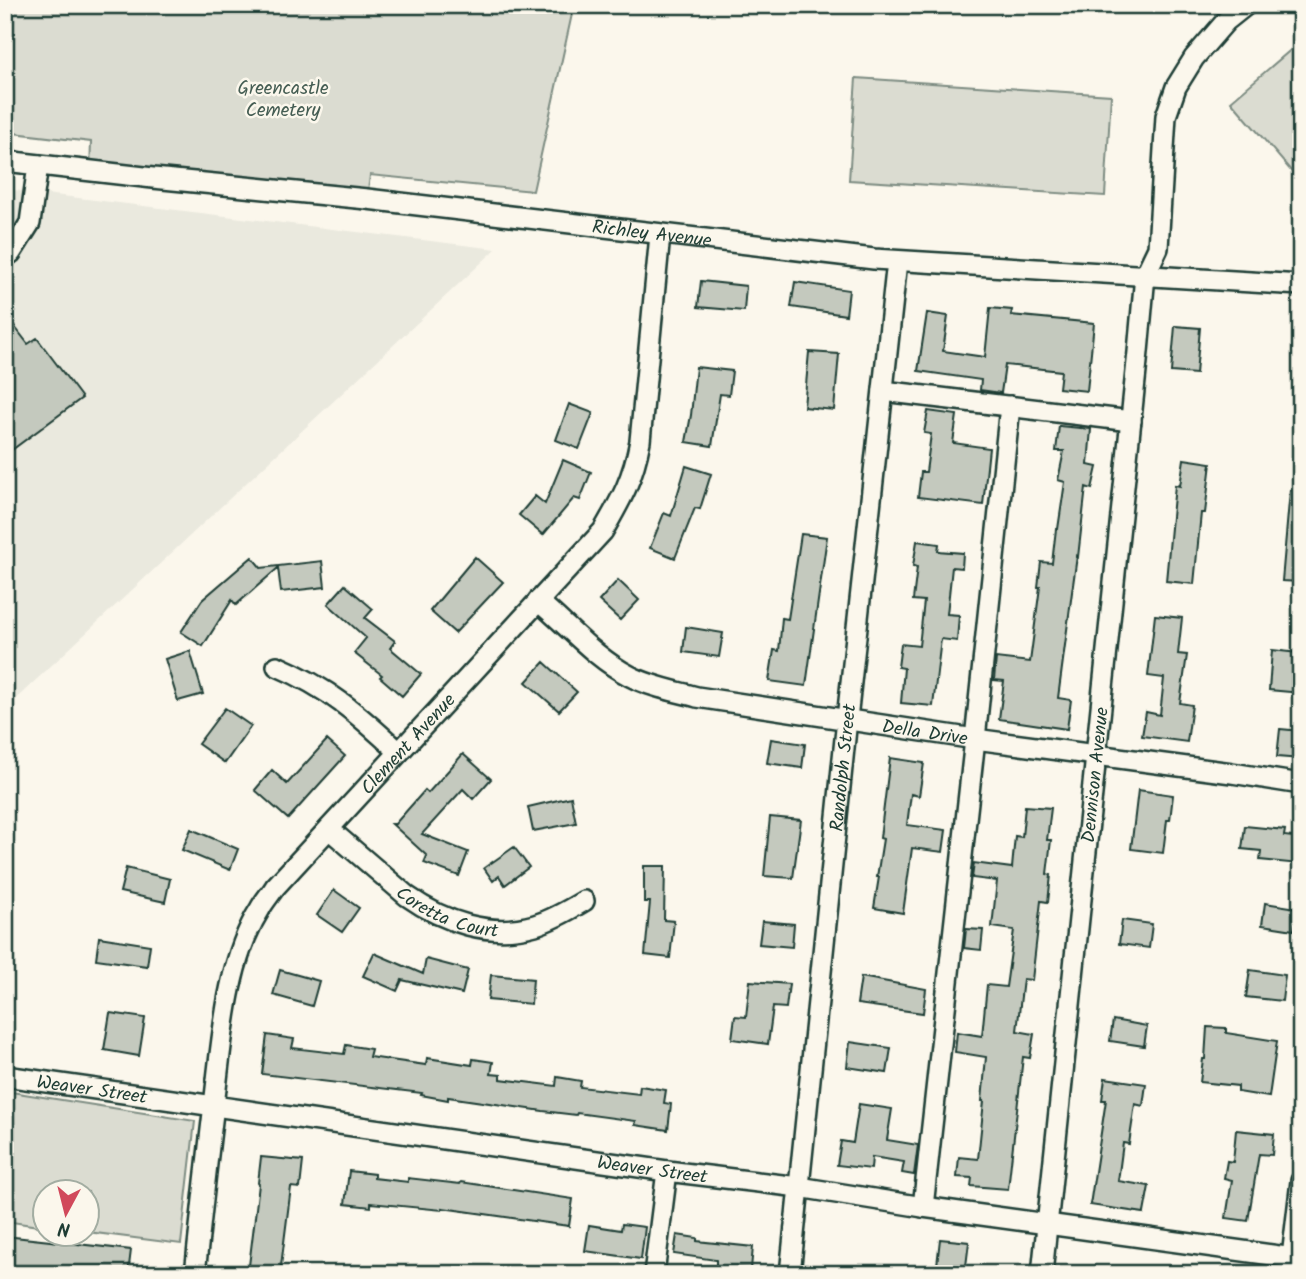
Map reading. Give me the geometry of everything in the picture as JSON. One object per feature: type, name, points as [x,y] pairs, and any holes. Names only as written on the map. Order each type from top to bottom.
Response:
[{"type":"street","name":"Dennison Avenue","points":[[1042,1274],[1144,275],[1158,248],[1166,116],[1176,87],[1194,58],[1226,21],[1247,5]]},
{"type":"street","name":"Richley Avenue","points":[[5,161],[419,205],[897,261],[1301,285]]},
{"type":"street","points":[[5,257],[11,253],[30,223],[38,165]]},
{"type":"street","name":"Clement Avenue","points":[[195,1274],[227,1005],[236,966],[250,928],[275,887],[603,531],[625,494],[640,441],[660,235]]},
{"type":"street","name":"Randolph Street","points":[[790,1274],[897,261]]},
{"type":"street","points":[[883,391],[1131,421]]},
{"type":"street","points":[[923,1207],[1010,407]]},
{"type":"street","name":"Della Drive","points":[[538,601],[583,642],[629,676],[697,697],[975,739],[1301,783]]},
{"type":"street","points":[[277,666],[304,677],[338,699],[399,752]]},
{"type":"street","name":"Coretta Court","points":[[329,829],[420,906],[450,920],[490,929],[519,929],[537,924],[584,901]]},
{"type":"street","name":"Weaver Street","points":[[5,1076],[667,1171],[799,1187],[1294,1264]]},
{"type":"street","points":[[654,1274],[667,1171]]},
{"type":"street","points":[[1294,1264],[1301,1181]]},
{"type":"shaded area","points":[[5,189],[496,249],[5,709]]},
{"type":"green space","name":"Greencastle Cemetery","points":[[5,5],[574,5],[533,191],[370,175],[367,199],[90,171],[91,142],[5,132]]},
{"type":"green space","points":[[1301,41],[1301,174],[1292,172],[1231,101]]},
{"type":"green space","points":[[856,78],[1111,95],[1105,196],[849,180]]},
{"type":"green space","points":[[5,1091],[195,1121],[181,1244],[102,1234],[102,1178],[32,1178],[32,1225],[5,1221]]},
{"type":"building","points":[[701,281],[746,286],[744,311],[698,307]]},
{"type":"building","points":[[795,282],[849,290],[846,315],[791,307]]},
{"type":"building","points":[[990,308],[1012,310],[1011,315],[1094,323],[1087,391],[1059,388],[1061,371],[1005,365],[1001,393],[980,390],[981,380],[918,371],[927,313],[948,316],[943,351],[985,357]]},
{"type":"building","points":[[5,314],[28,344],[37,338],[82,398],[5,455]]},
{"type":"building","points":[[1175,326],[1200,328],[1196,374],[1171,372]]},
{"type":"building","points":[[809,352],[839,354],[834,410],[804,407]]},
{"type":"building","points":[[696,367],[732,371],[729,395],[720,394],[712,446],[686,442]]},
{"type":"building","points":[[569,404],[593,413],[579,449],[556,440]]},
{"type":"building","points":[[928,411],[957,415],[953,443],[989,448],[983,505],[918,497],[921,472],[926,472],[931,434],[924,433]]},
{"type":"building","points":[[1059,426],[1091,429],[1088,465],[1097,467],[1092,489],[1086,487],[1058,698],[1071,700],[1067,729],[999,719],[1004,681],[994,680],[996,658],[1030,662],[1041,562],[1052,563],[1065,482],[1058,480],[1064,451],[1056,451]]},
{"type":"building","points":[[1184,459],[1211,463],[1205,513],[1201,513],[1194,584],[1166,581],[1175,485],[1180,486]]},
{"type":"building","points":[[563,460],[591,472],[580,500],[574,498],[543,535],[519,515],[535,496],[545,504]]},
{"type":"building","points":[[686,466],[711,474],[700,509],[695,508],[675,558],[650,548],[664,513],[671,516]]},
{"type":"building","points":[[1290,490],[1301,491],[1301,582],[1282,581]]},
{"type":"building","points":[[801,534],[827,537],[806,686],[769,681],[774,650],[779,651],[782,618],[788,619]]},
{"type":"building","points":[[917,541],[939,544],[938,551],[963,553],[962,568],[952,567],[947,614],[959,615],[957,641],[941,639],[933,706],[901,703],[904,668],[898,667],[901,644],[919,646],[924,601],[913,600],[917,567],[913,566]]},
{"type":"building","points":[[252,557],[261,568],[322,561],[325,587],[281,592],[278,568],[236,605],[232,600],[203,646],[181,632],[202,600]]},
{"type":"building","points":[[475,557],[503,582],[455,633],[430,611]]},
{"type":"building","points":[[618,580],[639,600],[620,620],[599,601]]},
{"type":"building","points":[[345,585],[373,609],[365,618],[395,641],[390,648],[421,674],[402,696],[380,677],[382,675],[354,653],[366,638],[328,604]]},
{"type":"building","points":[[1155,615],[1182,618],[1178,654],[1187,655],[1180,703],[1192,705],[1187,742],[1142,736],[1146,712],[1160,715],[1164,678],[1148,676]]},
{"type":"building","points":[[686,627],[723,633],[719,657],[683,652]]},
{"type":"building","points":[[1272,650],[1298,653],[1301,693],[1269,690]]},
{"type":"building","points":[[190,651],[203,694],[178,701],[165,659]]},
{"type":"building","points":[[544,662],[577,692],[559,711],[526,682]]},
{"type":"building","points":[[225,708],[251,726],[225,763],[198,744]]},
{"type":"building","points":[[1280,729],[1301,731],[1301,759],[1277,757]]},
{"type":"building","points":[[771,739],[805,744],[802,768],[767,763]]},
{"type":"building","points":[[327,740],[345,756],[288,819],[255,790],[272,770],[287,784]]},
{"type":"building","points":[[463,754],[491,779],[473,799],[463,789],[422,834],[468,852],[459,876],[424,863],[427,856],[392,824],[395,824],[425,790],[428,793]]},
{"type":"building","points":[[890,758],[924,763],[919,796],[911,794],[907,825],[946,830],[943,852],[912,848],[903,913],[874,908]]},
{"type":"building","points":[[1138,790],[1173,795],[1163,853],[1131,849]]},
{"type":"building","points":[[571,797],[576,823],[533,831],[528,807]]},
{"type":"building","points":[[1025,806],[1051,808],[1047,840],[1051,840],[1047,874],[1051,875],[1048,902],[1041,901],[1032,980],[1023,979],[1017,1031],[1034,1034],[1030,1058],[1023,1057],[1008,1189],[971,1186],[972,1178],[957,1177],[959,1157],[978,1159],[986,1057],[955,1052],[957,1032],[982,1036],[987,985],[1006,987],[1014,930],[992,927],[997,881],[972,878],[974,863],[1012,868],[1015,836],[1022,837]]},
{"type":"building","points":[[770,817],[801,820],[793,878],[764,876]]},
{"type":"building","points":[[1245,826],[1285,830],[1284,836],[1301,838],[1299,864],[1260,860],[1261,851],[1242,849]]},
{"type":"building","points":[[191,829],[238,849],[230,870],[182,850]]},
{"type":"building","points":[[514,847],[529,867],[505,885],[499,876],[493,881],[484,868]]},
{"type":"building","points":[[644,866],[665,866],[664,920],[674,921],[670,958],[645,955],[650,902],[644,902]]},
{"type":"building","points":[[126,868],[170,879],[165,902],[120,892]]},
{"type":"building","points":[[334,890],[359,908],[342,932],[317,915]]},
{"type":"building","points":[[1265,903],[1297,908],[1294,930],[1262,925]]},
{"type":"building","points":[[1122,920],[1152,924],[1149,948],[1119,944]]},
{"type":"building","points":[[762,921],[794,924],[792,947],[759,944]]},
{"type":"building","points":[[966,929],[983,930],[981,950],[964,948]]},
{"type":"building","points":[[99,937],[150,945],[147,966],[96,959]]},
{"type":"building","points":[[374,953],[423,974],[426,959],[468,970],[462,994],[402,980],[397,991],[363,976]]},
{"type":"building","points":[[280,970],[319,981],[312,1006],[273,995]]},
{"type":"building","points":[[1250,970],[1285,975],[1282,1001],[1246,997]]},
{"type":"building","points":[[491,975],[533,979],[531,1004],[488,1000]]},
{"type":"building","points":[[861,977],[926,989],[923,1013],[857,1004]]},
{"type":"building","points":[[750,981],[789,984],[786,1008],[773,1007],[768,1044],[732,1039],[735,1016],[746,1017]]},
{"type":"building","points":[[110,1013],[145,1018],[139,1056],[104,1050]]},
{"type":"building","points":[[1113,1020],[1147,1026],[1144,1046],[1110,1041]]},
{"type":"building","points":[[1207,1027],[1226,1028],[1226,1033],[1277,1041],[1269,1097],[1238,1092],[1238,1086],[1200,1082]]},
{"type":"building","points":[[267,1035],[294,1039],[292,1048],[344,1054],[346,1045],[371,1049],[369,1057],[426,1065],[427,1058],[472,1065],[473,1059],[493,1062],[491,1074],[501,1075],[501,1079],[556,1086],[557,1077],[581,1081],[580,1087],[639,1094],[640,1086],[666,1090],[664,1103],[671,1104],[668,1130],[635,1125],[636,1121],[448,1097],[448,1100],[421,1095],[422,1093],[262,1074]]},
{"type":"building","points":[[850,1042],[891,1048],[887,1073],[847,1067]]},
{"type":"building","points":[[1105,1078],[1146,1084],[1143,1106],[1135,1104],[1129,1144],[1123,1143],[1118,1181],[1149,1186],[1144,1213],[1090,1205],[1106,1100],[1102,1100]]},
{"type":"building","points":[[859,1104],[892,1109],[887,1140],[918,1145],[914,1175],[902,1173],[904,1162],[872,1157],[871,1169],[837,1165],[841,1141],[853,1143]]},
{"type":"building","points":[[1236,1130],[1274,1134],[1272,1155],[1259,1154],[1248,1221],[1226,1218],[1232,1180],[1224,1178],[1227,1161],[1233,1162]]},
{"type":"building","points":[[261,1157],[303,1161],[300,1188],[291,1187],[280,1274],[248,1274]]},
{"type":"building","points":[[349,1171],[374,1174],[374,1178],[408,1182],[408,1178],[461,1182],[573,1199],[569,1226],[442,1208],[345,1204]]},
{"type":"building","points":[[622,1224],[645,1227],[641,1259],[585,1251],[589,1225],[621,1230]]},
{"type":"building","points":[[677,1235],[697,1238],[697,1241],[753,1247],[751,1269],[716,1266],[716,1260],[674,1254]]},
{"type":"building","points":[[5,1236],[32,1239],[32,1248],[102,1247],[131,1250],[128,1274],[82,1274],[5,1265]]},
{"type":"building","points":[[940,1239],[969,1242],[965,1274],[936,1274]]}]
